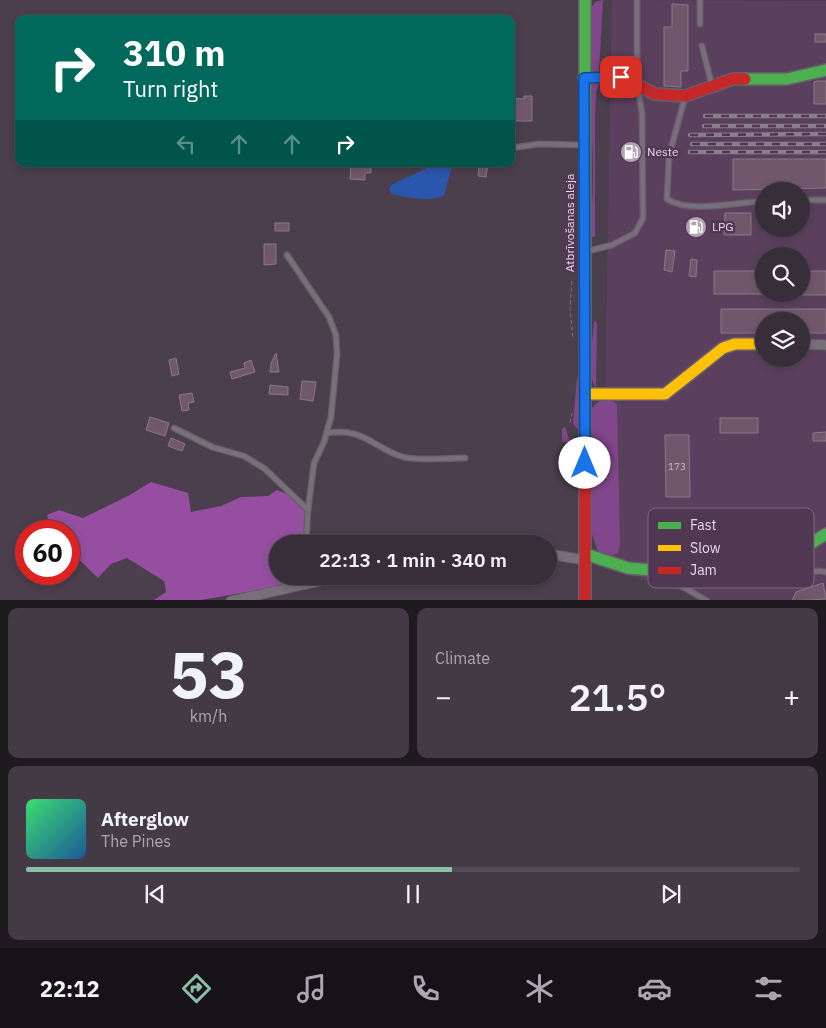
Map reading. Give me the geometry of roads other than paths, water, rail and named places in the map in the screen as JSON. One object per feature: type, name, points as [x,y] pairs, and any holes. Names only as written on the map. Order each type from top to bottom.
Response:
[{"type":"street","name":"Atbrīvošanas aleja","points":[[585,0],[583,145],[585,600]]},
{"type":"street","points":[[584,78],[621,77],[656,94],[685,96],[733,80],[786,79],[826,70]]},
{"type":"street","points":[[585,394],[665,394],[689,378],[723,348],[736,344],[755,344]]},
{"type":"street","points":[[810,344],[826,344]]},
{"type":"street","points":[[814,540],[826,534]]},
{"type":"street","points":[[557,555],[585,557],[628,568],[648,570]]},
{"type":"street","points":[[232,600],[271,594],[295,585]]},
{"type":"lane","points":[[584,252],[612,244],[635,233],[643,218],[642,113],[637,84],[637,0]]},
{"type":"lane","points":[[700,0],[700,24]]},
{"type":"lane","points":[[702,46],[712,87]]},
{"type":"lane","points":[[685,96],[669,156],[667,199],[673,203],[690,206],[755,202]]},
{"type":"lane","points":[[515,147],[539,144],[583,145]]},
{"type":"lane","points":[[810,200],[826,200]]},
{"type":"lane","points":[[287,255],[329,318],[336,335],[335,379],[331,418],[327,433],[314,463],[307,535]]},
{"type":"lane","points":[[174,428],[212,447],[244,456],[265,469],[308,510]]},
{"type":"lane","points":[[327,433],[345,430],[361,434],[388,451],[405,458],[465,458]]},
{"type":"lane","points":[[685,588],[707,600]]},
{"type":"water","points":[[430,167],[452,167],[444,195],[433,199],[419,199],[392,194],[389,190],[391,185]]},
{"type":"railway","points":[[705,116],[826,116]]},
{"type":"railway","points":[[704,126],[826,126]]},
{"type":"railway","points":[[690,135],[826,134]]},
{"type":"railway","points":[[692,144],[826,144]]},
{"type":"railway","points":[[690,152],[826,152]]},
{"type":"place","name":"Neste","points":[[631,152]]},
{"type":"place","name":"LPG","points":[[696,227]]}]
